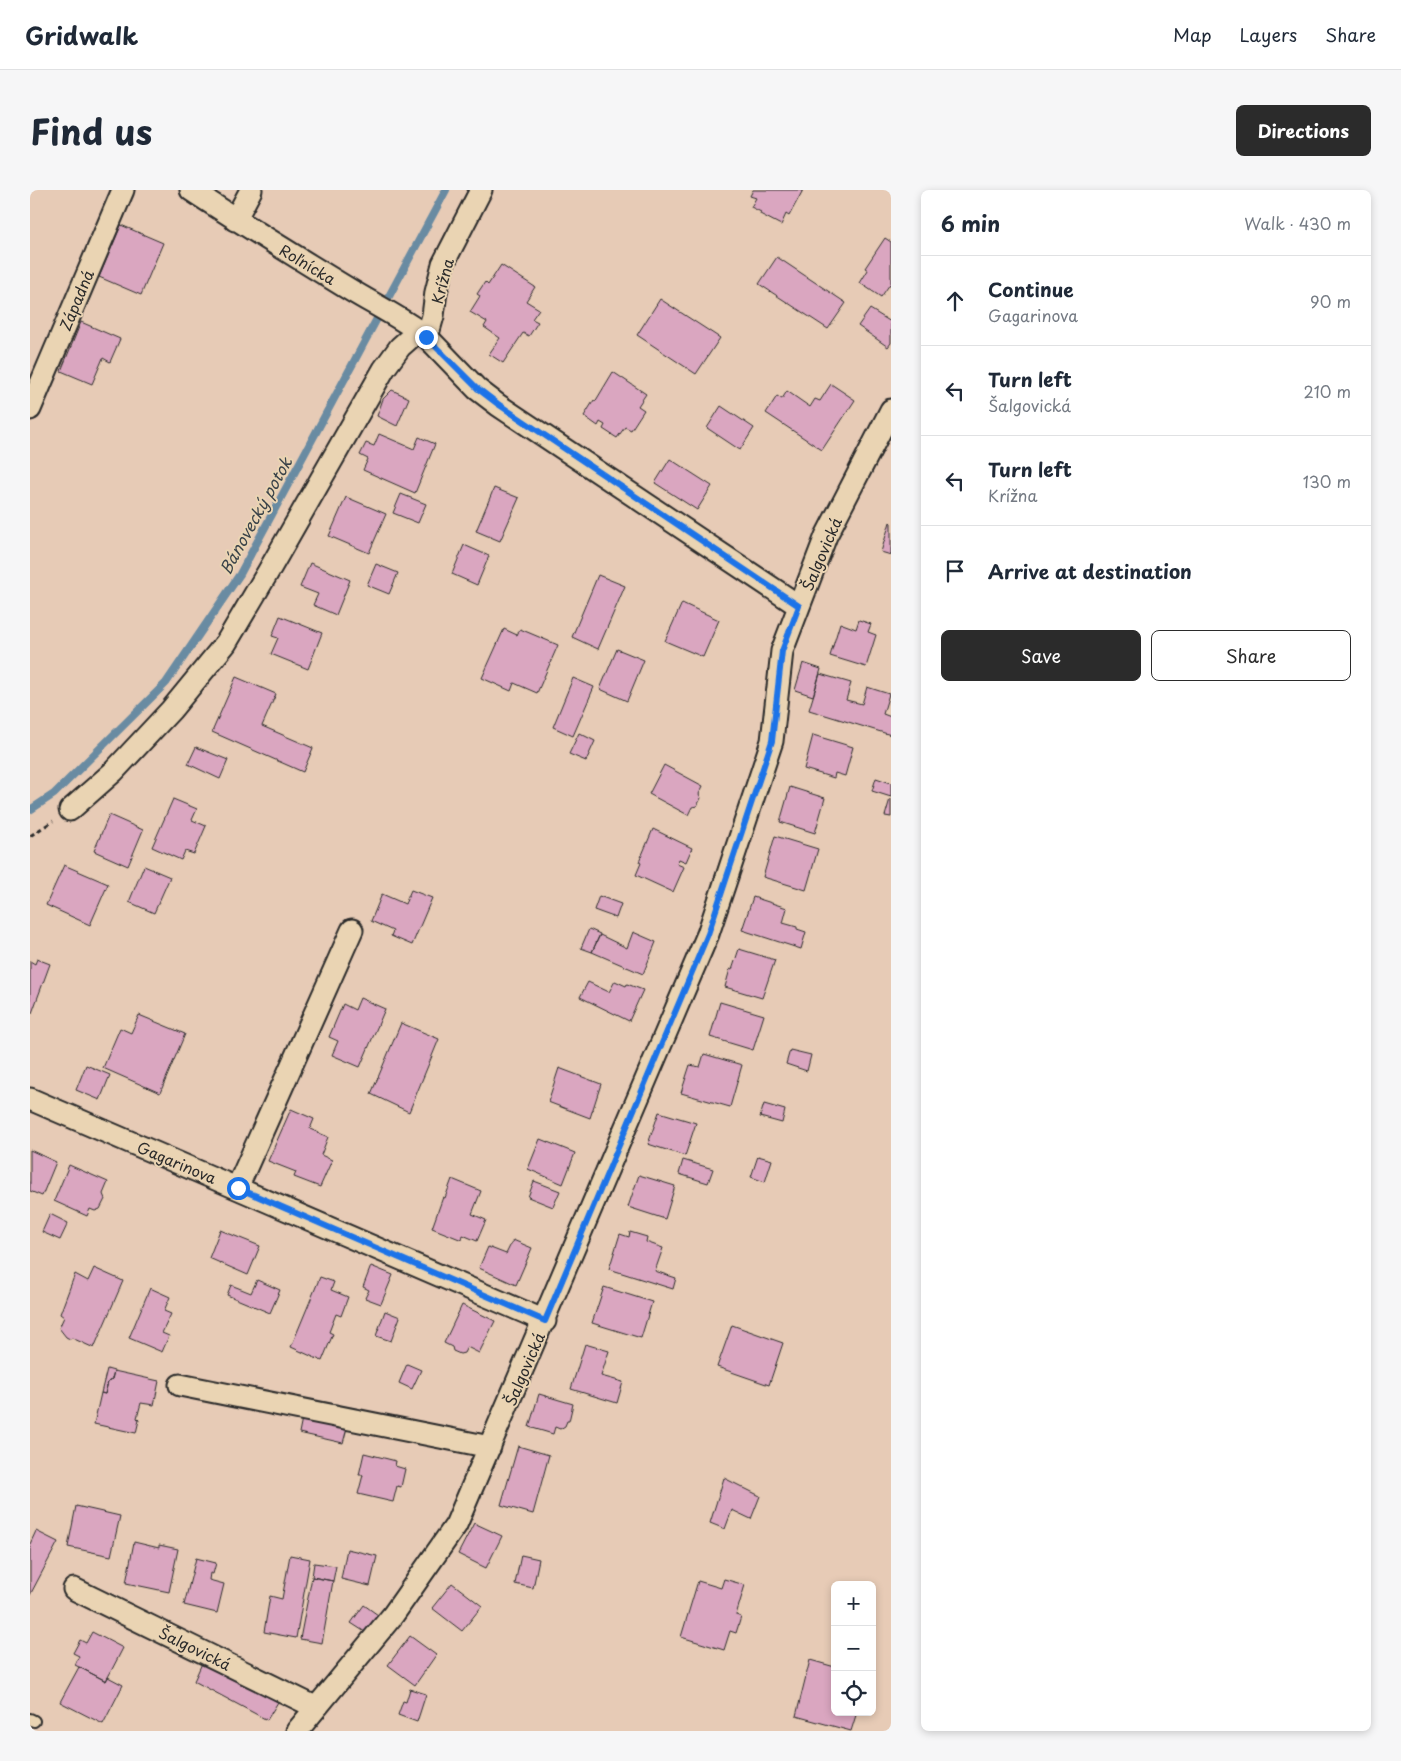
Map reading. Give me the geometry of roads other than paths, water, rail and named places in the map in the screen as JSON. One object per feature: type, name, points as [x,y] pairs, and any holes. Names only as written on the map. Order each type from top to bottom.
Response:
[{"type":"street","name":"Západná","points":[[30,409],[123,190]]},
{"type":"street","name":"Roľnícka","points":[[191,190],[235,220],[416,329]]},
{"type":"street","points":[[235,220],[251,190]]},
{"type":"street","name":"Krížna","points":[[416,329],[433,316],[436,292],[443,264],[482,190]]},
{"type":"street","points":[[70,810],[113,772],[164,717],[226,643],[384,369],[416,329],[477,388],[498,404],[799,606]]},
{"type":"street","name":"Šalgovická","points":[[297,1731],[393,1615],[456,1525],[545,1321],[708,934],[772,741],[782,651],[826,536],[891,410]]},
{"type":"street","points":[[238,1188],[352,930]]},
{"type":"street","name":"Gagarinova","points":[[30,1099],[545,1321]]},
{"type":"street","points":[[180,1385],[490,1447]]},
{"type":"street","name":"Šalgovická","points":[[74,1589],[315,1707]]},
{"type":"waterway","name":"Bánovecký potok","points":[[30,810],[54,794],[166,683],[240,574],[446,190]]}]
